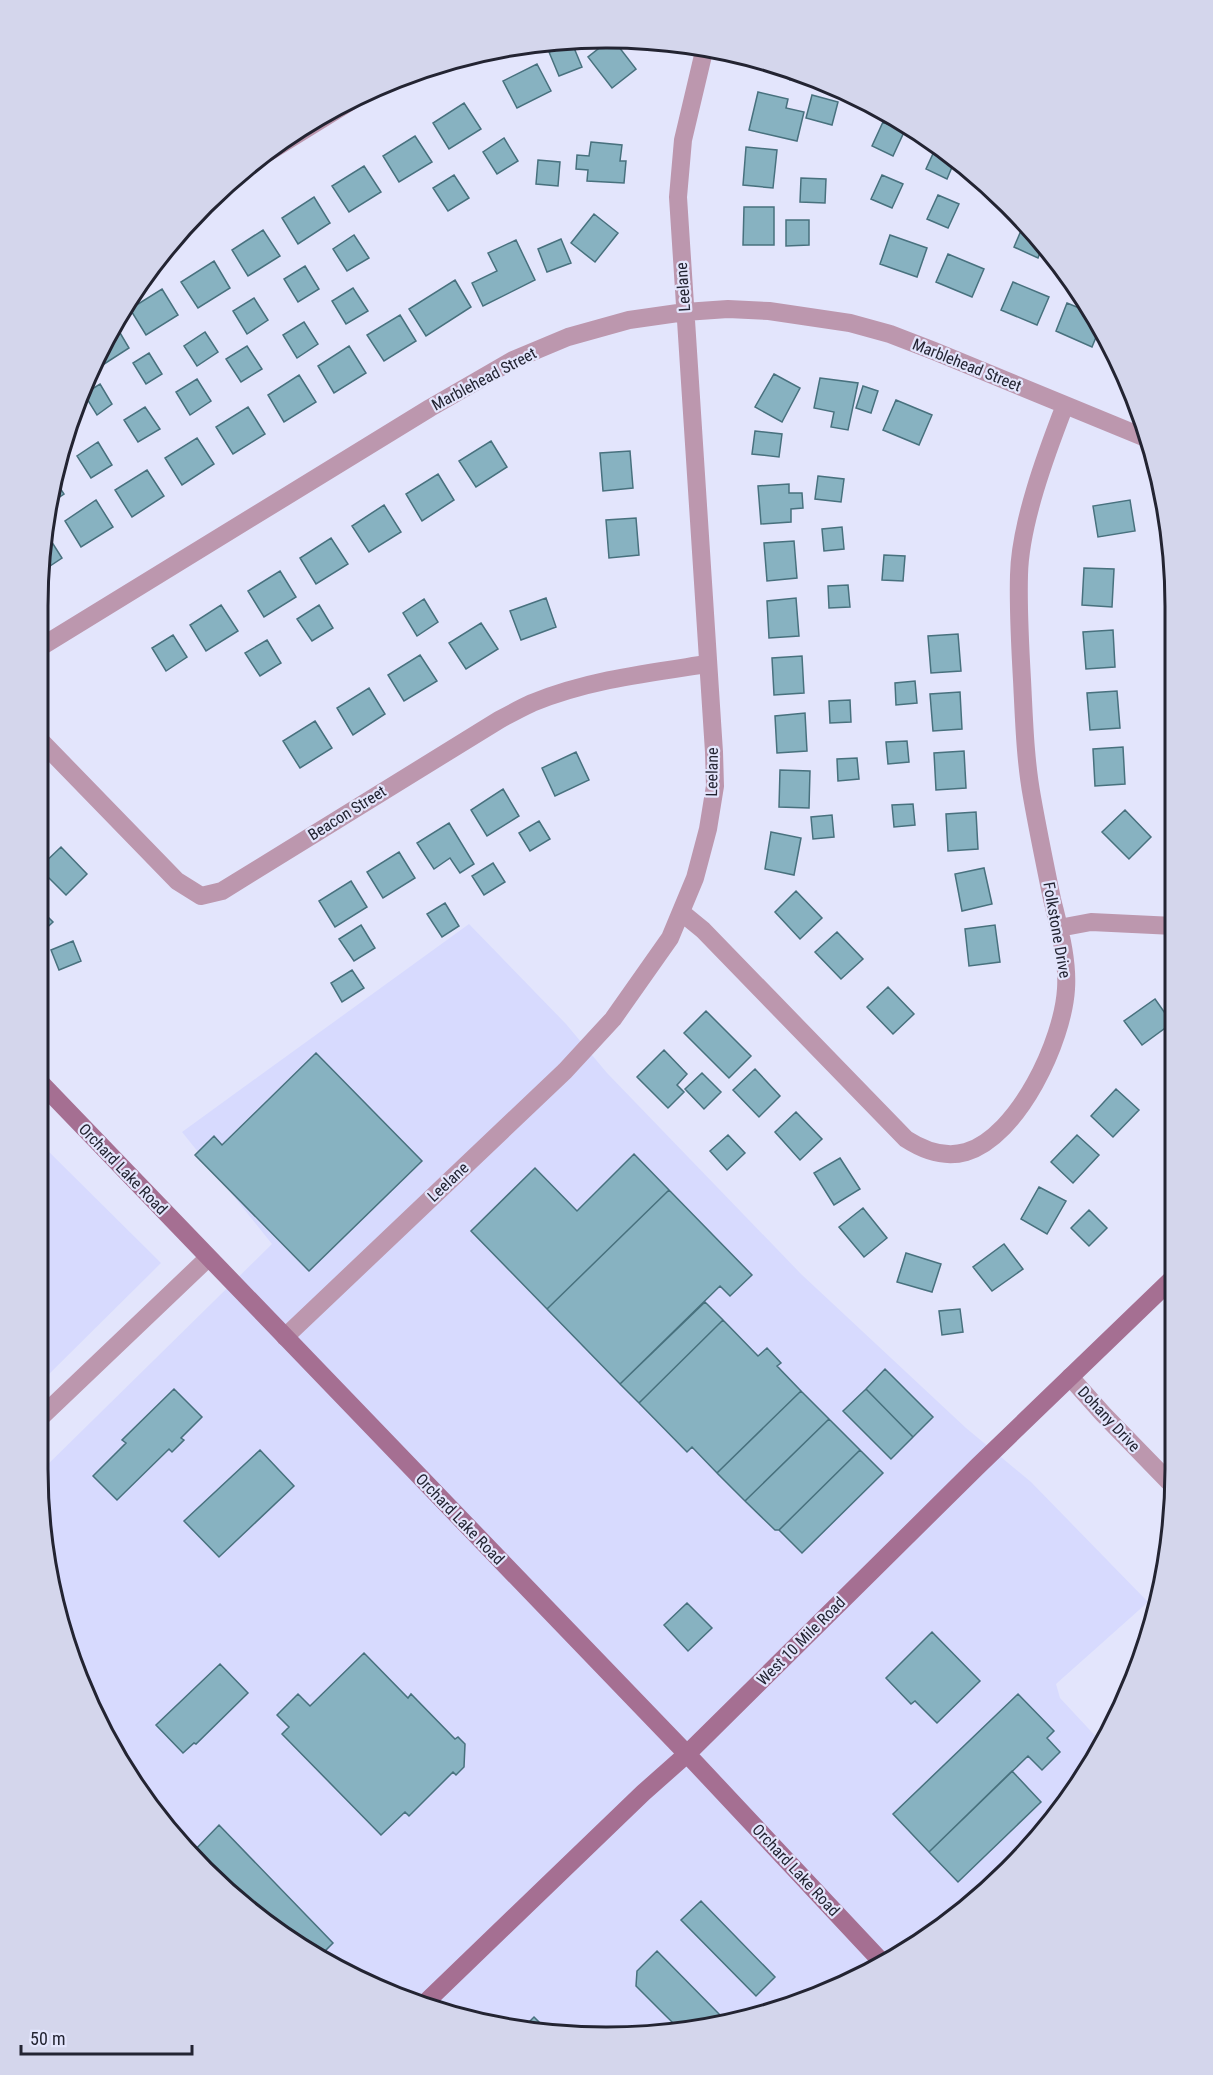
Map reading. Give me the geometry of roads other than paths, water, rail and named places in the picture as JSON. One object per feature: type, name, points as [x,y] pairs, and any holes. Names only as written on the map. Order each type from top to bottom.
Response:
[{"type":"main road","name":"Orchard Lake Road","points":[[48,1090],[687,1754],[877,1957]]},
{"type":"main road","name":"West 10 Mile Road","points":[[431,1998],[643,1793],[687,1754],[1165,1286]]},
{"type":"street","name":"Leelane","points":[[285,1337],[566,1071],[613,1019],[670,938],[695,878],[708,830],[715,786],[678,197],[683,140],[703,57]]},
{"type":"street","name":"Marblehead Street","points":[[48,642],[430,408],[513,360],[568,337],[629,320],[728,309],[769,311],[850,323],[890,334],[934,351],[1137,434]]},
{"type":"street","name":"Folkstone Drive","points":[[681,912],[703,930],[906,1139],[922,1149],[948,1154],[966,1152],[987,1140],[1009,1120],[1039,1077],[1058,1031],[1066,988],[1059,928],[1031,794],[1023,715],[1019,573],[1027,521],[1065,405]]},
{"type":"street","name":"Beacon Street","points":[[48,748],[177,881],[201,896],[222,891],[500,720],[532,703],[598,683],[642,673],[707,664]]},
{"type":"street","points":[[1059,928],[1090,922],[1165,926]]},
{"type":"street","points":[[48,1410],[208,1258]]},
{"type":"street","name":"Dohany Drive","points":[[1070,1377],[1165,1477]]}]
